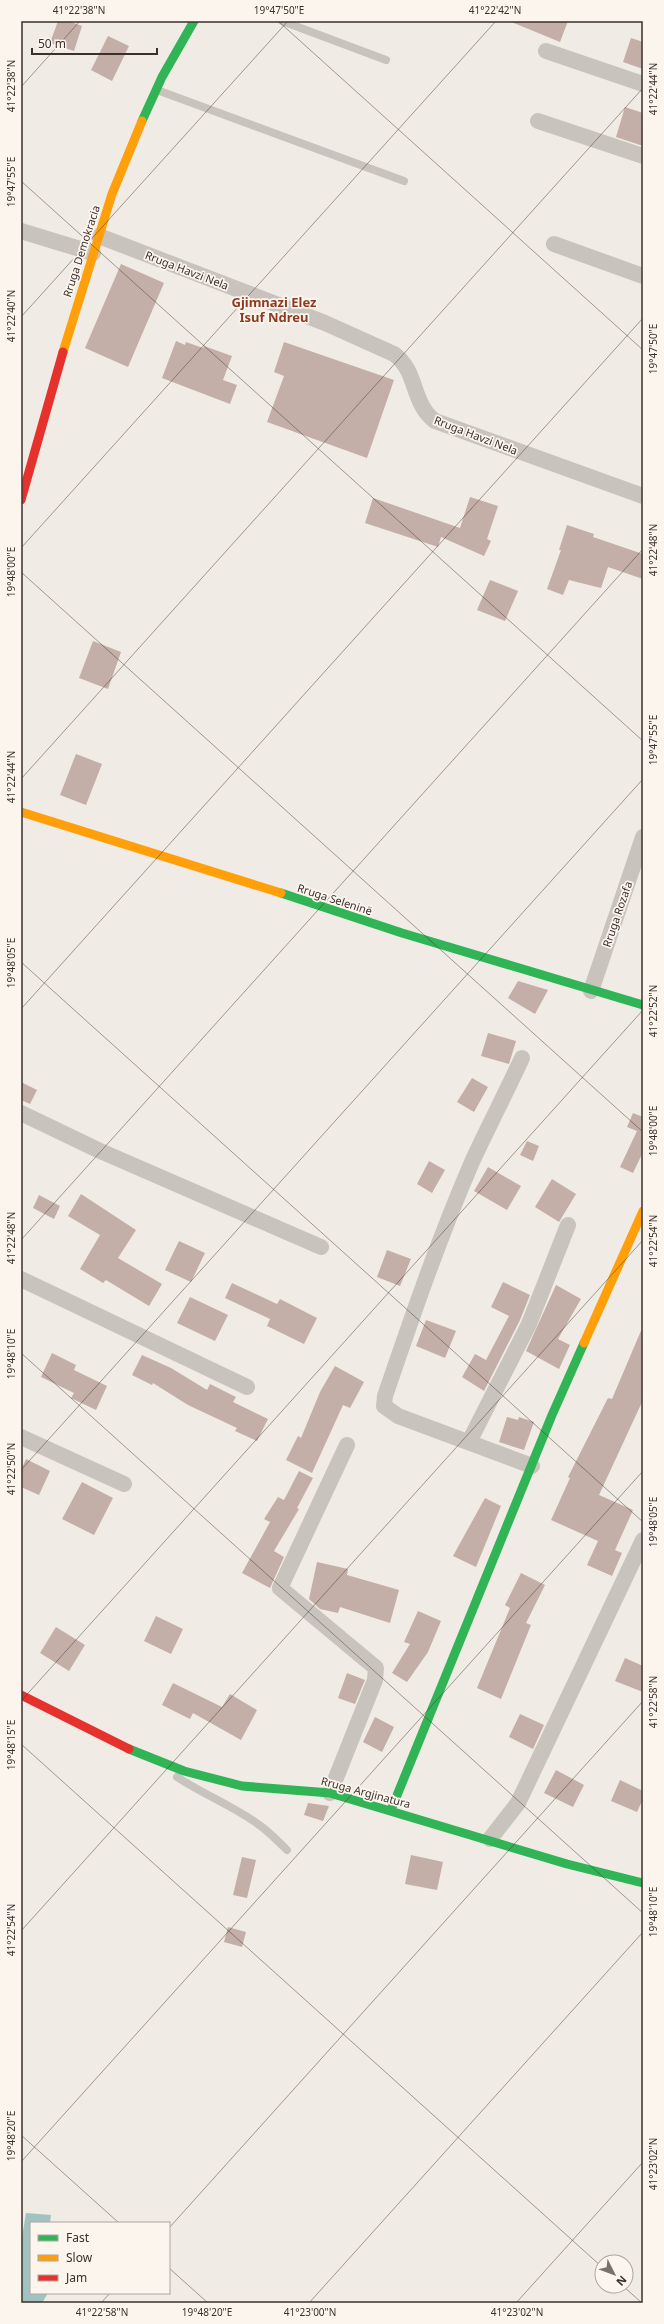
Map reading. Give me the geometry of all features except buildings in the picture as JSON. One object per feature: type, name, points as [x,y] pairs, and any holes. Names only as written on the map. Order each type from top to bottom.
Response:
[{"type":"street","name":"Rruga Demokracia","points":[[21,500],[73,314],[119,178],[156,90],[190,22]]},
{"type":"street","points":[[546,51],[643,84]]},
{"type":"street","points":[[538,121],[643,156]]},
{"type":"street","points":[[21,230],[93,253]]},
{"type":"street","name":"Rruga Havzi Nela","points":[[99,236],[324,323],[394,354],[403,360],[410,371],[420,405],[427,415],[435,421],[643,496]]},
{"type":"street","points":[[554,244],[643,276]]},
{"type":"street","name":"Rruga Seleninë","points":[[21,812],[154,852],[402,933],[591,991],[643,1005]]},
{"type":"street","name":"Rruga Rozafa","points":[[591,991],[643,837]]},
{"type":"street","points":[[522,1058],[472,1161],[419,1296],[385,1396],[384,1406],[398,1416],[532,1466]]},
{"type":"street","points":[[21,1113],[98,1150],[321,1247]]},
{"type":"street","points":[[391,1810],[532,1466],[643,1211]]},
{"type":"street","points":[[469,1442],[529,1324],[568,1225]]},
{"type":"street","points":[[21,1278],[247,1387]]},
{"type":"street","points":[[21,1437],[124,1484]]},
{"type":"street","points":[[330,1793],[375,1680],[376,1668],[280,1588],[347,1445]]},
{"type":"street","points":[[490,1839],[521,1797],[643,1540]]},
{"type":"street","name":"Rruga Argjinatura","points":[[21,1695],[76,1724],[139,1752],[218,1780],[244,1786],[305,1789],[330,1793],[490,1839],[567,1864],[643,1882]]},
{"type":"lane","points":[[282,21],[386,60]]},
{"type":"lane","points":[[156,90],[404,181]]},
{"type":"lane","points":[[139,1752],[199,1792],[256,1824],[287,1850]]},
{"type":"water","points":[[26,2213],[51,2215],[50,2222],[30,2222],[30,2294],[47,2294],[42,2303],[21,2303],[21,2243]]},
{"type":"traffic: fast","points":[[142,121],[162,77],[194,21]]},
{"type":"traffic: fast","points":[[281,893],[402,933],[643,1005]]},
{"type":"traffic: fast","points":[[391,1810],[552,1415],[584,1343]]},
{"type":"traffic: fast","points":[[129,1749],[184,1771],[242,1786],[330,1793],[567,1864],[643,1883]]},
{"type":"traffic: slow","points":[[63,352],[112,194],[142,121]]},
{"type":"traffic: slow","points":[[21,812],[281,893]]},
{"type":"traffic: slow","points":[[584,1343],[643,1211]]},
{"type":"traffic: jam","points":[[21,500],[63,352]]},
{"type":"traffic: jam","points":[[21,1695],[129,1749]]},
{"type":"district","name":"Gjimnazi Elez Isuf Ndreu","points":[[274,310]]}]
